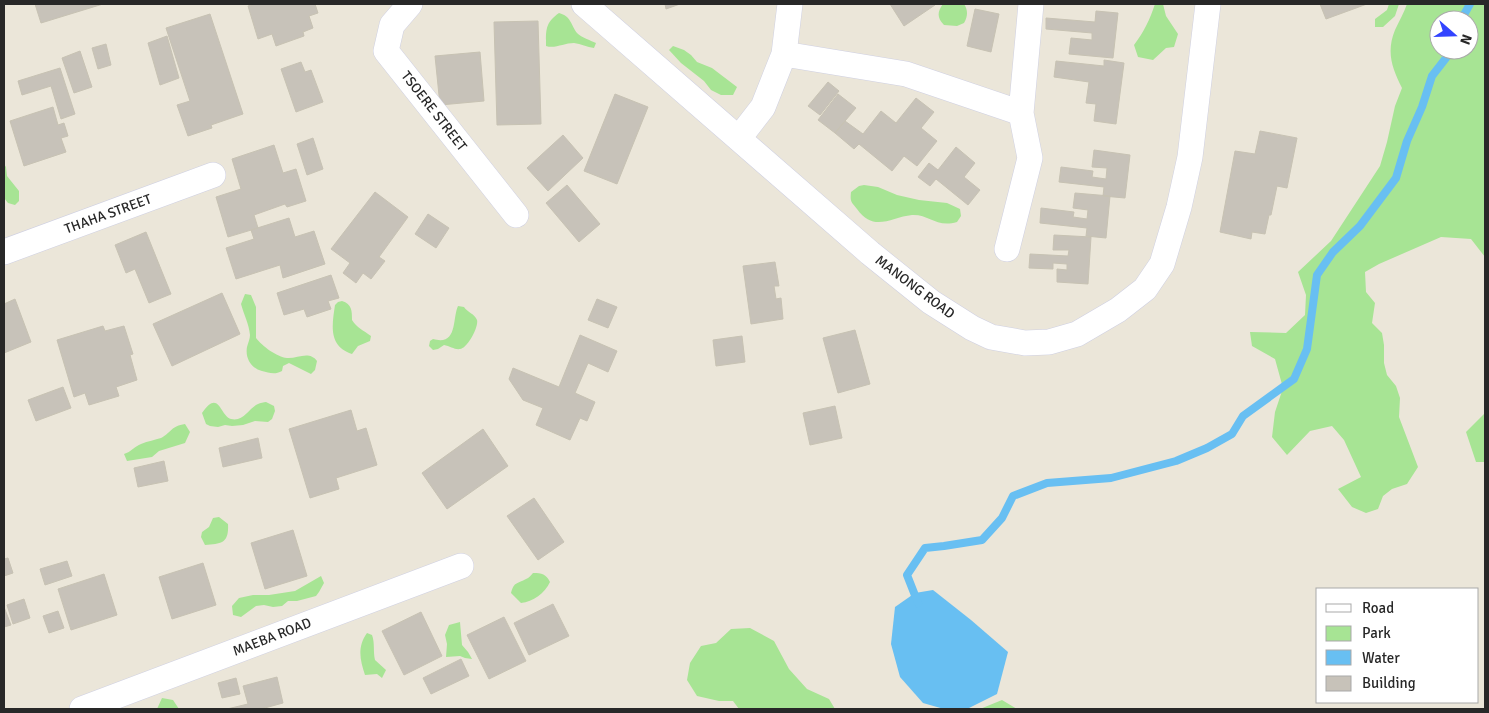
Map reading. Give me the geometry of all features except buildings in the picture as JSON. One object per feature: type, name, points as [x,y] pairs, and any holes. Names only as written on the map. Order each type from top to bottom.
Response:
[{"type":"street","name":"TSOERE STREET","points":[[410,4],[392,25],[386,51],[516,215]]},
{"type":"street","name":"MANONG ROAD","points":[[584,4],[870,253],[931,302],[972,328],[991,337],[1025,343],[1049,342],[1077,334],[1118,310],[1145,288],[1162,264],[1179,207],[1190,157],[1208,4]]},
{"type":"street","points":[[739,138],[763,107],[784,54],[790,4]]},
{"type":"street","points":[[1007,249],[1030,158],[1021,113],[1031,4]]},
{"type":"street","points":[[784,54],[906,74],[1021,113]]},
{"type":"street","name":"THAHA STREET","points":[[4,252],[213,175]]},
{"type":"street","name":"MAEBA ROAD","points":[[82,709],[462,566]]},
{"type":"green space","points":[[943,4],[964,4],[967,13],[964,23],[957,26],[944,25],[939,15]]},
{"type":"green space","points":[[1155,4],[1163,4],[1166,16],[1178,34],[1174,47],[1166,48],[1153,60],[1138,57],[1134,45],[1141,35]]},
{"type":"green space","points":[[1389,4],[1399,4],[1395,16],[1383,27],[1375,27],[1375,19],[1387,10]]},
{"type":"green space","points":[[1407,4],[1485,4],[1485,257],[1471,239],[1441,237],[1365,272],[1366,292],[1375,303],[1372,323],[1382,333],[1384,363],[1387,375],[1396,386],[1400,398],[1399,417],[1418,467],[1407,484],[1392,489],[1383,496],[1378,509],[1366,513],[1352,507],[1338,489],[1361,477],[1344,440],[1332,426],[1310,431],[1287,455],[1272,437],[1275,412],[1283,388],[1275,359],[1252,346],[1250,332],[1286,333],[1305,315],[1306,295],[1298,272],[1331,241],[1380,166],[1395,106],[1402,88],[1391,60],[1392,38]]},
{"type":"green space","points":[[559,13],[568,19],[579,35],[596,43],[594,48],[574,43],[553,47],[546,46],[547,27],[551,20]]},
{"type":"green space","points":[[673,46],[684,50],[697,62],[712,68],[737,87],[733,95],[721,95],[711,90],[704,81],[681,63],[669,50]]},
{"type":"green space","points":[[4,164],[7,176],[19,191],[19,201],[15,205],[8,203],[4,198]]},
{"type":"green space","points":[[864,185],[878,187],[897,195],[919,200],[947,203],[960,209],[961,216],[957,222],[950,223],[938,222],[918,215],[876,222],[863,216],[851,200],[851,192]]},
{"type":"green space","points":[[245,294],[251,295],[256,307],[256,338],[270,351],[279,356],[291,358],[307,355],[314,358],[317,361],[315,370],[311,374],[289,363],[283,366],[282,371],[274,373],[258,370],[252,365],[248,359],[247,351],[250,336],[248,323],[241,304]]},
{"type":"green space","points":[[342,301],[350,306],[354,323],[371,336],[370,341],[358,346],[352,354],[339,346],[333,334],[335,305]]},
{"type":"green space","points":[[458,306],[464,307],[477,320],[472,337],[460,349],[444,345],[433,350],[429,346],[430,341],[433,339],[447,339],[453,330]]},
{"type":"green space","points":[[266,402],[274,406],[275,411],[272,419],[268,422],[255,421],[243,425],[210,426],[206,424],[202,413],[212,403],[216,403],[227,417],[236,419],[243,417],[258,404]]},
{"type":"green space","points":[[1485,413],[1485,462],[1476,462],[1466,432]]},
{"type":"green space","points":[[185,424],[190,432],[185,443],[159,451],[152,457],[127,461],[124,454],[139,445],[161,438],[174,428]]},
{"type":"green space","points":[[219,517],[228,524],[226,539],[220,543],[205,545],[201,537],[202,532],[209,527],[213,518]]},
{"type":"green space","points":[[533,573],[543,574],[550,582],[538,596],[530,601],[521,603],[511,593],[512,589]]},
{"type":"green space","points":[[321,576],[324,583],[316,596],[297,601],[288,601],[282,606],[256,606],[241,617],[233,615],[232,606],[239,598],[295,591]]},
{"type":"green space","points":[[460,622],[462,645],[472,659],[460,656],[446,657],[447,644],[445,635],[449,625]]},
{"type":"green space","points":[[750,628],[774,641],[789,669],[807,689],[829,699],[835,709],[739,709],[733,701],[719,701],[697,696],[687,680],[690,663],[701,646],[716,643],[731,629]]},
{"type":"green space","points":[[367,633],[372,635],[373,638],[375,660],[386,670],[382,678],[377,674],[365,675],[360,654],[362,643]]},
{"type":"green space","points":[[162,698],[173,700],[179,709],[157,709]]},
{"type":"green space","points":[[1002,700],[1017,709],[980,709]]},
{"type":"water","points":[[933,590],[1008,652],[997,694],[967,709],[944,709],[923,703],[900,677],[891,644],[895,607],[915,593]]},
{"type":"waterway","points":[[1467,10],[1470,4]]},
{"type":"waterway","points":[[918,603],[907,575],[925,548],[982,540],[1002,518],[1013,496],[1047,483],[1111,478],[1176,461],[1207,448],[1232,434],[1243,416],[1294,379],[1307,349],[1317,275],[1333,252],[1360,226],[1396,178],[1407,141],[1422,107],[1432,76],[1444,60]]}]
